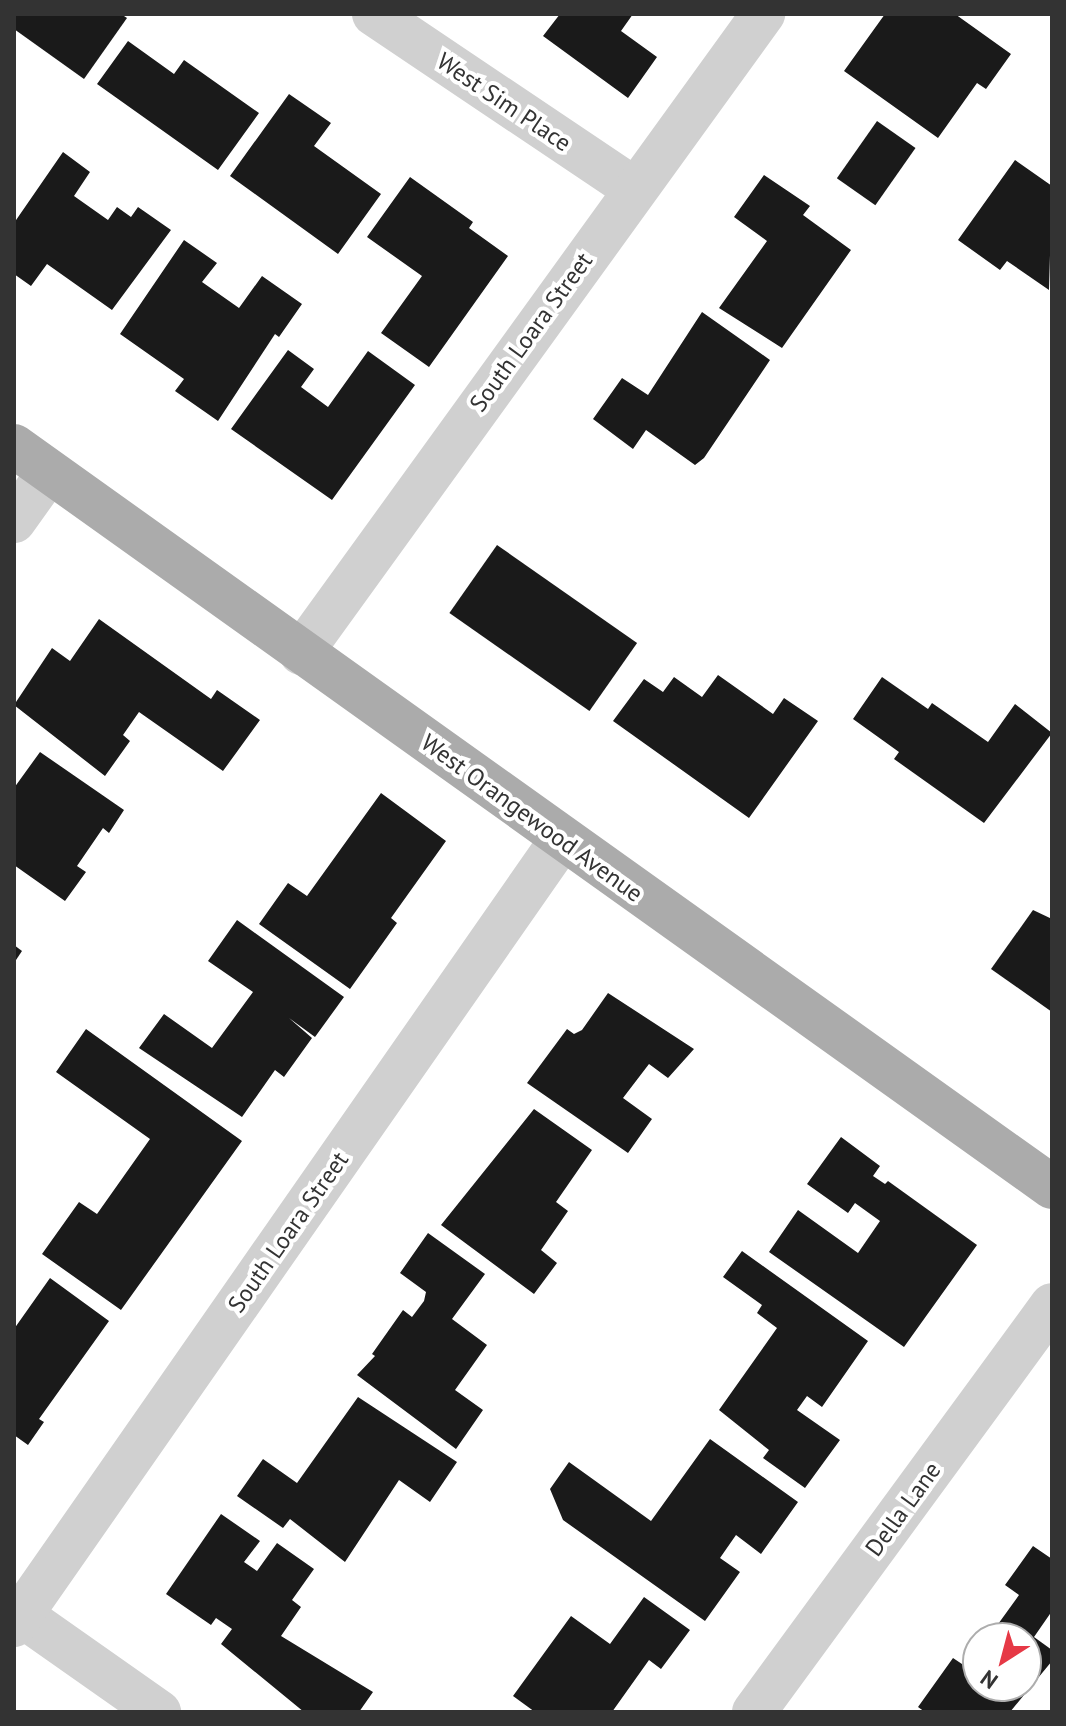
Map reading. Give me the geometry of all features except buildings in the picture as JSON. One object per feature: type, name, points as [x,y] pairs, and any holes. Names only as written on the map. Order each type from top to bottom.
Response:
[{"type":"main road","name":"West Orangewood Avenue","points":[[14,446],[1052,1187]]},
{"type":"street","name":"West Sim Place","points":[[374,14],[634,189]]},
{"type":"street","name":"South Loara Street","points":[[301,653],[763,14]]},
{"type":"street","points":[[14,521],[49,472]]},
{"type":"street","name":"South Loara Street","points":[[18,1620],[562,839]]},
{"type":"street","name":"Della Lane","points":[[754,1712],[1052,1305]]},
{"type":"street","points":[[18,1620],[159,1712]]}]
